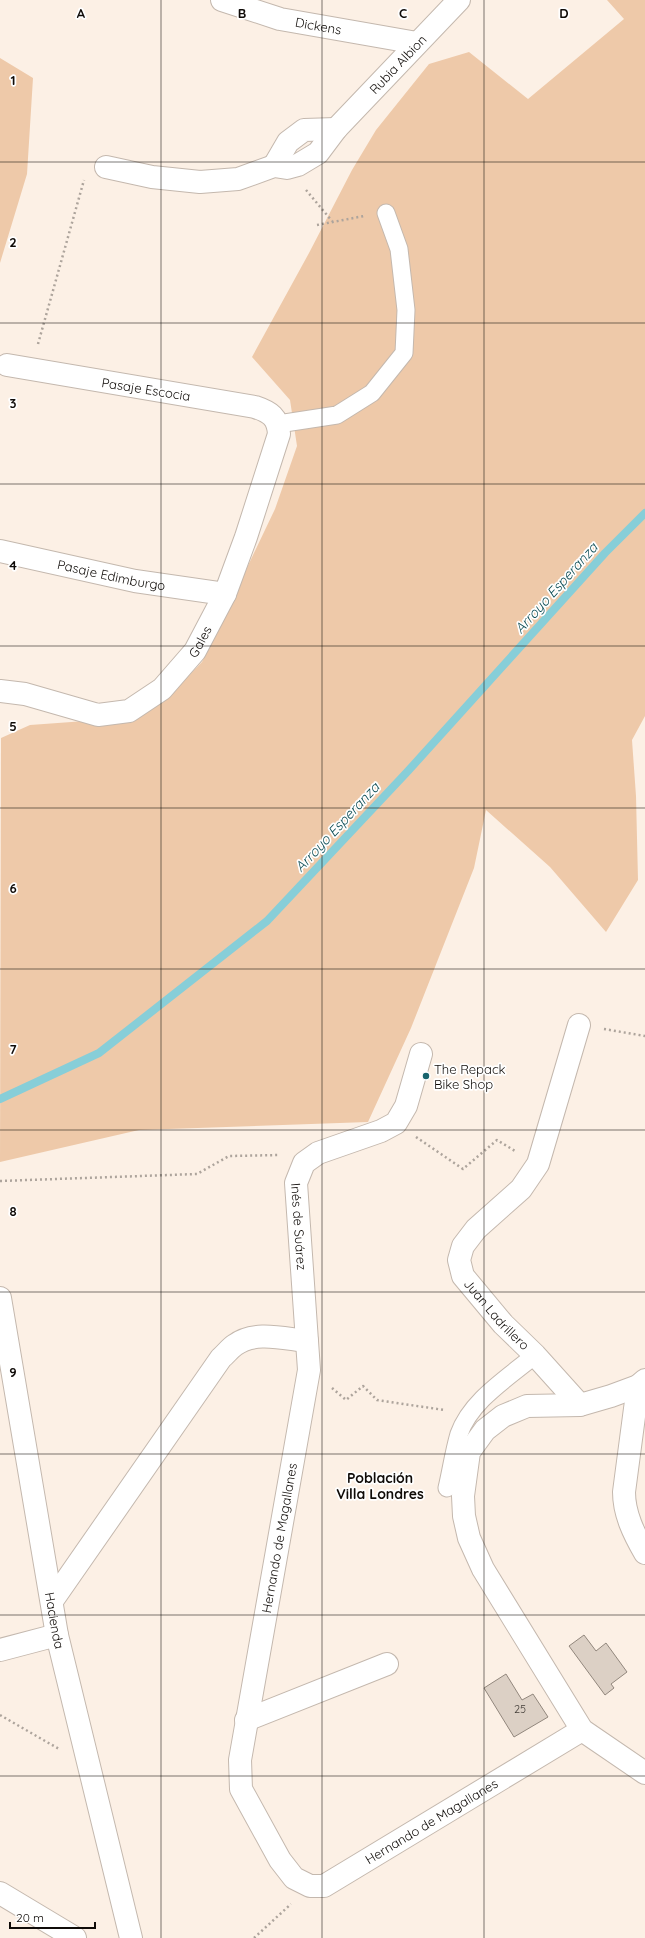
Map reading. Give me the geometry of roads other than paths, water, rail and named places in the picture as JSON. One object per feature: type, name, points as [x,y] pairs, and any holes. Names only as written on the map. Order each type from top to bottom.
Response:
[{"type":"street","name":"Dickens","points":[[222,0],[280,18],[417,43]]},
{"type":"street","name":"Rubia Albion","points":[[106,166],[152,177],[200,182],[238,179],[281,167],[288,142],[304,130],[336,129],[459,0]]},
{"type":"street","name":"Pasaje Escocia","points":[[7,365],[255,407],[268,412],[278,424]]},
{"type":"street","name":"Gales","points":[[0,691],[25,694],[98,715],[129,711],[162,688],[195,651],[225,594],[246,537],[276,444],[279,434],[278,424]]},
{"type":"street","name":"Pasaje Edimburgo","points":[[0,551],[135,581],[225,594]]},
{"type":"street","name":"Juan Ladrillero","points":[[579,1025],[538,1164],[521,1189],[476,1229],[463,1246],[459,1260],[463,1276],[503,1324],[535,1355],[580,1405]]},
{"type":"street","name":"Inés de Suárez","points":[[309,1370],[296,1183],[304,1163],[318,1153],[381,1131],[396,1123],[406,1106],[421,1054]]},
{"type":"street","name":"Hacienda","points":[[0,1298],[57,1635],[131,1938]]},
{"type":"street","points":[[52,1601],[221,1358],[236,1344],[253,1338],[276,1337],[307,1341]]},
{"type":"street","name":"Hernando de Magallanes","points":[[309,1370],[240,1760],[241,1789],[280,1860],[294,1878],[310,1886],[324,1886],[582,1730]]},
{"type":"street","points":[[641,1383],[611,1396],[580,1405],[527,1406],[503,1416],[485,1430],[469,1452],[463,1496],[464,1516],[469,1538],[483,1568],[582,1730],[645,1773]]},
{"type":"street","points":[[641,1383],[624,1492],[624,1504],[634,1534],[645,1553]]},
{"type":"street","points":[[0,1650],[57,1635]]},
{"type":"street","points":[[246,1720],[387,1664]]},
{"type":"street","points":[[0,1893],[75,1938]]},
{"type":"lane","points":[[278,424],[337,415],[372,393],[404,353],[406,310],[399,249],[386,213]]},
{"type":"lane","points":[[447,1488],[460,1434],[470,1414],[486,1395],[535,1355]]},
{"type":"waterway","name":"Arroyo Esperanza","points":[[0,1099],[99,1053],[267,921],[408,771],[605,553],[645,513]]},
{"type":"place","name":"The Repack Bike Shop","points":[[426,1076]]},
{"type":"district","name":"Población Villa Londres","points":[[380,1486]]}]
